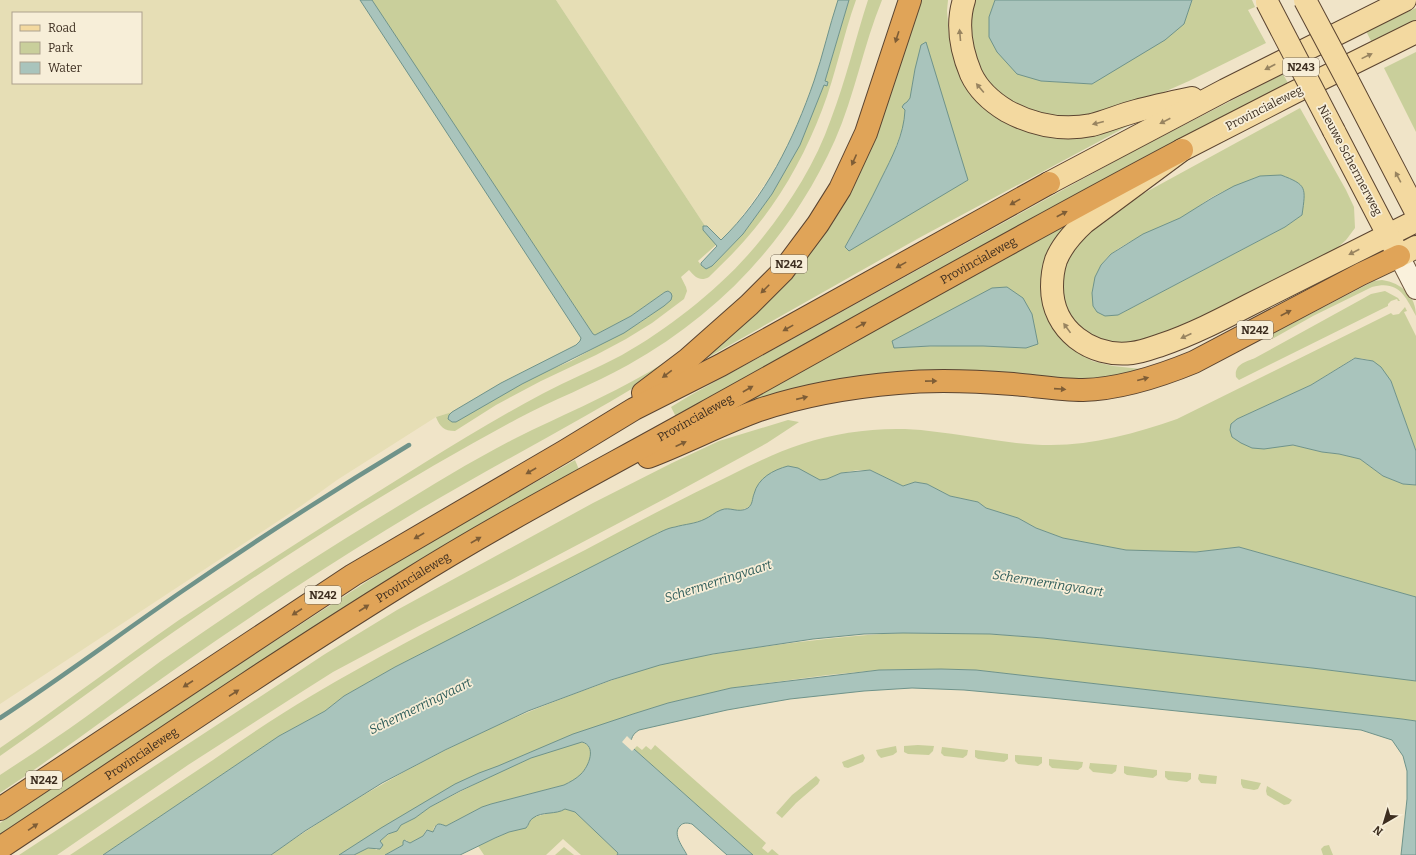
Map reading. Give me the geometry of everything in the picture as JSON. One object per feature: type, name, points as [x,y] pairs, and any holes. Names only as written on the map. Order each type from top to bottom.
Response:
[{"type":"highway","name":"N242","points":[[565,451],[693,355],[749,305],[783,271],[818,224],[840,189],[854,162],[866,133],[910,0]]},
{"type":"highway","name":"Provincialeweg","points":[[0,848],[236,691],[405,582],[566,488],[705,413],[1003,246],[1182,150]]},
{"type":"highway","name":"N242","points":[[0,809],[353,575],[634,409],[721,365],[1049,183]]},
{"type":"highway","name":"N242","points":[[566,488],[670,449],[759,410],[824,393],[861,387],[928,381],[962,381],[1084,390],[1121,384],[1162,374],[1194,362],[1354,277],[1408,251]]},
{"type":"main road","name":"N242","points":[[964,0],[960,36],[962,48],[974,81],[986,95],[1001,107],[1019,117],[1037,124],[1073,127],[1091,125],[1135,111],[1224,90]]},
{"type":"main road","name":"N243","points":[[1305,0],[1416,212]]},
{"type":"main road","name":"N242","points":[[1049,183],[1224,90],[1405,0]]},
{"type":"main road","name":"Nieuwe Schermerweg","points":[[1267,1],[1389,235],[1408,251],[1416,289]]},
{"type":"main road","name":"Provincialeweg","points":[[1182,150],[1416,32]]},
{"type":"main road","name":"N242","points":[[1182,150],[1084,222],[1064,243],[1056,261],[1052,276],[1052,296],[1059,317],[1070,333],[1085,344],[1099,350],[1115,353],[1132,353],[1176,340],[1389,235]]},
{"type":"main road","points":[[1389,235],[1416,221]]},
{"type":"shaded area","points":[[0,0],[360,0],[581,338],[576,345],[452,412],[436,417],[337,480],[301,506],[0,704]]},
{"type":"shaded area","points":[[556,0],[838,0],[814,81],[799,120],[783,154],[751,204],[733,228],[717,244]]},
{"type":"green space","points":[[372,0],[556,0],[717,244],[698,261],[701,265],[712,266],[743,234],[772,194],[800,145],[824,85],[827,85],[828,82],[825,81],[849,0],[856,0],[827,96],[815,128],[799,162],[780,195],[736,250],[709,277],[700,279],[693,275],[689,270],[681,277],[687,291],[684,299],[652,323],[596,355],[541,381],[496,405],[455,431],[443,428],[436,417],[452,412],[449,415],[456,422],[497,397],[545,372],[571,361],[641,322],[671,300],[671,293],[668,291],[665,292],[631,316],[595,335],[593,334]]},
{"type":"green space","points":[[868,0],[882,0],[869,35],[848,106],[835,140],[817,176],[775,241],[750,270],[723,297],[693,322],[662,344],[628,365],[517,419],[473,443],[299,548],[172,633],[0,756],[0,748],[179,620],[270,560],[424,463],[512,410],[622,355],[680,317],[716,287],[749,254],[763,237],[793,196],[818,151],[846,75]]},
{"type":"green space","points":[[899,0],[904,0],[871,107],[863,129],[843,172],[808,232],[794,251],[759,292],[737,313],[714,333],[665,368],[587,415],[436,500],[307,580],[204,649],[0,793],[0,775],[76,724],[161,661],[295,570],[481,457],[649,372],[685,349],[736,308],[766,277],[795,242],[833,182],[854,139],[862,117]]},
{"type":"green space","points":[[915,0],[948,0],[947,11],[949,35],[955,56],[1022,125],[1139,120],[917,239],[707,358],[705,353],[810,243]],"holes":[[[915,69],[968,180],[845,247],[893,155],[904,124],[905,110],[910,98]]]},
{"type":"green space","points":[[970,0],[995,0],[989,17],[1041,81],[1092,84],[1183,24],[1192,0],[1252,0],[1255,7],[1248,10],[1266,43],[1189,81],[1130,107],[1074,121],[1015,110],[978,76],[965,24]]},
{"type":"green space","points":[[1416,8],[1416,22],[1372,43],[1366,31]]},
{"type":"green space","points":[[1416,52],[1416,132],[1384,68]]},
{"type":"green space","points":[[1283,74],[1289,85],[677,419],[671,407],[689,396],[1128,154]]},
{"type":"green space","points":[[1300,108],[1354,207],[1355,228],[1346,240],[1335,250],[1164,339],[1106,346],[1073,324],[1061,295],[1066,257],[1078,237],[1137,197]],"holes":[[[1260,176],[1302,215],[1285,227],[1118,315],[1092,293],[1096,277],[1103,262],[1119,248],[1183,217],[1212,197]]]},
{"type":"green space","points":[[1075,218],[1047,263],[1076,350],[1092,361],[1113,366],[1141,369],[1081,381],[911,375],[707,425],[773,384]],"holes":[[[1032,314],[1026,348],[993,346],[927,346],[894,348]]]},
{"type":"green space","points":[[1382,280],[1402,287],[1414,302],[1416,316],[1400,291],[1389,286],[1381,285],[1372,287],[1313,316],[1274,338],[1270,339],[1268,336],[1374,281]]},
{"type":"green space","points":[[1385,291],[1398,298],[1400,301],[1397,299],[1391,301],[1388,306],[1239,380],[1236,377],[1237,369],[1241,364],[1255,358],[1371,294]]},
{"type":"green space","points":[[1405,307],[1407,311],[1404,312],[1416,336],[1416,451],[1391,381],[1373,361],[1365,359],[1354,358],[1311,385],[1237,419],[1280,446],[1293,445],[1360,459],[1383,476],[1403,484],[1416,485],[1416,597],[1239,547],[1196,552],[1125,550],[1063,538],[1036,528],[1018,518],[986,508],[978,502],[950,496],[927,484],[915,482],[903,486],[870,470],[858,470],[841,473],[827,479],[820,480],[811,476],[754,493],[753,502],[749,507],[739,511],[721,510],[705,520],[674,527],[395,667],[344,696],[325,711],[279,736],[103,855],[70,855],[273,719],[345,676],[675,503],[783,451],[802,444],[833,436],[881,429],[929,431],[1036,445],[1083,443],[1115,437],[1177,419],[1391,313],[1393,315],[1399,314]]},
{"type":"green space","points":[[788,420],[799,422],[767,443],[670,496],[333,672],[188,765],[57,855],[19,855],[325,654],[397,610],[593,503],[672,463],[719,441]]},
{"type":"green space","points":[[575,460],[580,472],[0,840],[0,823],[255,654],[414,551]]},
{"type":"green space","points":[[903,633],[990,634],[1043,638],[1416,681],[1416,721],[976,670],[879,670],[828,675],[731,688],[668,703],[633,714],[499,767],[345,855],[271,855],[342,808],[415,766],[452,747],[529,712],[614,679],[660,665],[718,653],[828,639]]},
{"type":"green space","points":[[577,742],[588,745],[590,749],[590,758],[583,772],[569,783],[482,807],[446,826],[440,824],[434,827],[433,832],[426,830],[423,836],[410,843],[406,840],[403,841],[403,845],[385,855],[354,855],[362,850],[377,850],[381,840],[401,825],[415,818],[430,807],[493,775],[531,758]]},
{"type":"green space","points":[[655,745],[766,843],[762,848],[768,853],[772,849],[779,855],[753,855],[634,749],[637,746],[642,750],[646,746],[651,750]]},
{"type":"green space","points":[[896,746],[897,752],[893,755],[881,758],[876,750]]},
{"type":"green space","points":[[904,746],[934,746],[933,751],[929,755],[908,754],[904,752]]},
{"type":"green space","points":[[942,747],[968,750],[967,755],[963,758],[944,756],[941,753]]},
{"type":"green space","points":[[975,750],[1008,754],[1008,759],[1004,762],[978,759],[975,757]]},
{"type":"green space","points":[[863,754],[865,758],[863,762],[848,768],[844,767],[842,762]]},
{"type":"green space","points":[[1015,755],[1042,757],[1042,763],[1038,766],[1018,764],[1015,761]]},
{"type":"green space","points":[[1049,759],[1083,762],[1082,767],[1078,770],[1052,768],[1049,765]]},
{"type":"green space","points":[[1090,763],[1117,765],[1116,771],[1112,774],[1093,772],[1089,768]]},
{"type":"green space","points":[[1124,766],[1157,770],[1157,775],[1153,778],[1127,775],[1124,773]]},
{"type":"green space","points":[[1165,771],[1191,773],[1191,779],[1187,782],[1168,780],[1165,777]]},
{"type":"green space","points":[[1199,774],[1217,776],[1216,784],[1201,783],[1198,779]]},
{"type":"green space","points":[[816,776],[820,780],[818,784],[796,803],[782,818],[776,813],[792,795]]},
{"type":"green space","points":[[1241,779],[1261,783],[1258,789],[1254,790],[1243,788]]},
{"type":"green space","points":[[1267,786],[1292,800],[1289,804],[1284,805],[1267,795]]},
{"type":"green space","points":[[565,809],[575,812],[618,853],[617,855],[581,855],[563,839],[546,855],[484,855],[478,846],[509,832],[527,827],[531,819],[534,817]]},
{"type":"green space","points":[[1329,845],[1333,855],[1323,855],[1321,849],[1324,846]]},
{"type":"green space","points":[[564,847],[574,855],[555,855]]},
{"type":"water","points":[[360,0],[372,0],[593,334],[595,335],[631,316],[665,292],[668,291],[672,296],[671,300],[664,306],[624,333],[522,384],[456,422],[452,422],[448,419],[452,412],[501,383],[576,345],[581,338]]},
{"type":"water","points":[[838,0],[849,0],[825,81],[828,82],[827,86],[824,85],[800,145],[772,194],[743,234],[712,266],[706,269],[701,265],[701,263],[717,246],[703,230],[703,226],[707,226],[721,240],[751,206],[764,187],[787,146],[806,103]]},
{"type":"water","points":[[995,0],[1192,0],[1184,24],[1165,40],[1092,84],[1041,81],[1017,74],[997,52],[989,37],[989,17]]},
{"type":"water","points":[[926,42],[968,180],[849,251],[845,247],[873,196],[897,146],[904,119],[905,110],[902,107],[910,98],[921,45]]},
{"type":"water","points":[[1281,175],[1296,182],[1303,188],[1304,198],[1302,215],[1285,227],[1118,315],[1105,316],[1097,312],[1093,306],[1092,293],[1095,277],[1101,265],[1111,254],[1143,234],[1180,218],[1234,186],[1260,176]]},
{"type":"water","points":[[1007,287],[1023,298],[1032,314],[1038,344],[1026,348],[930,346],[894,348],[892,341],[992,288]]},
{"type":"water","points":[[1355,358],[1373,361],[1381,367],[1391,381],[1416,451],[1416,485],[1403,484],[1383,476],[1360,459],[1293,445],[1264,449],[1252,448],[1232,437],[1230,430],[1231,424],[1237,419],[1311,385]]},
{"type":"water","name":"Schermerringvaart","points":[[788,466],[798,468],[820,480],[827,479],[841,473],[870,470],[903,486],[915,482],[927,484],[950,496],[978,502],[986,508],[1018,518],[1036,528],[1063,538],[1126,550],[1196,552],[1239,547],[1416,597],[1416,681],[1043,638],[990,634],[864,634],[813,639],[713,654],[660,665],[611,680],[528,711],[445,750],[382,783],[305,831],[271,855],[103,855],[279,736],[325,711],[344,696],[395,667],[663,531],[701,521],[724,509],[744,510],[748,508],[752,503],[753,496],[759,483],[772,472]]},
{"type":"water","points":[[879,670],[976,670],[1416,721],[1416,855],[1401,855],[1407,799],[1407,771],[1403,756],[1392,740],[1361,730],[1051,698],[964,690],[912,688],[864,691],[790,699],[727,710],[639,730],[634,734],[631,741],[634,749],[753,855],[727,855],[692,824],[686,823],[680,826],[677,833],[687,855],[617,855],[618,853],[575,812],[565,809],[537,816],[531,820],[526,828],[509,832],[460,855],[385,855],[403,845],[404,840],[410,843],[423,836],[427,830],[433,832],[437,824],[446,826],[482,807],[571,782],[581,774],[589,761],[589,748],[587,744],[582,742],[531,758],[460,791],[401,825],[397,831],[388,834],[380,841],[383,845],[380,849],[368,848],[354,855],[339,855],[455,784],[573,734],[668,703],[731,688]]},
{"type":"pier","points":[[627,736],[631,740],[635,737],[633,742],[635,748],[632,751],[622,742]]},
{"type":"waterway","points":[[0,718],[237,554],[409,445]]}]
